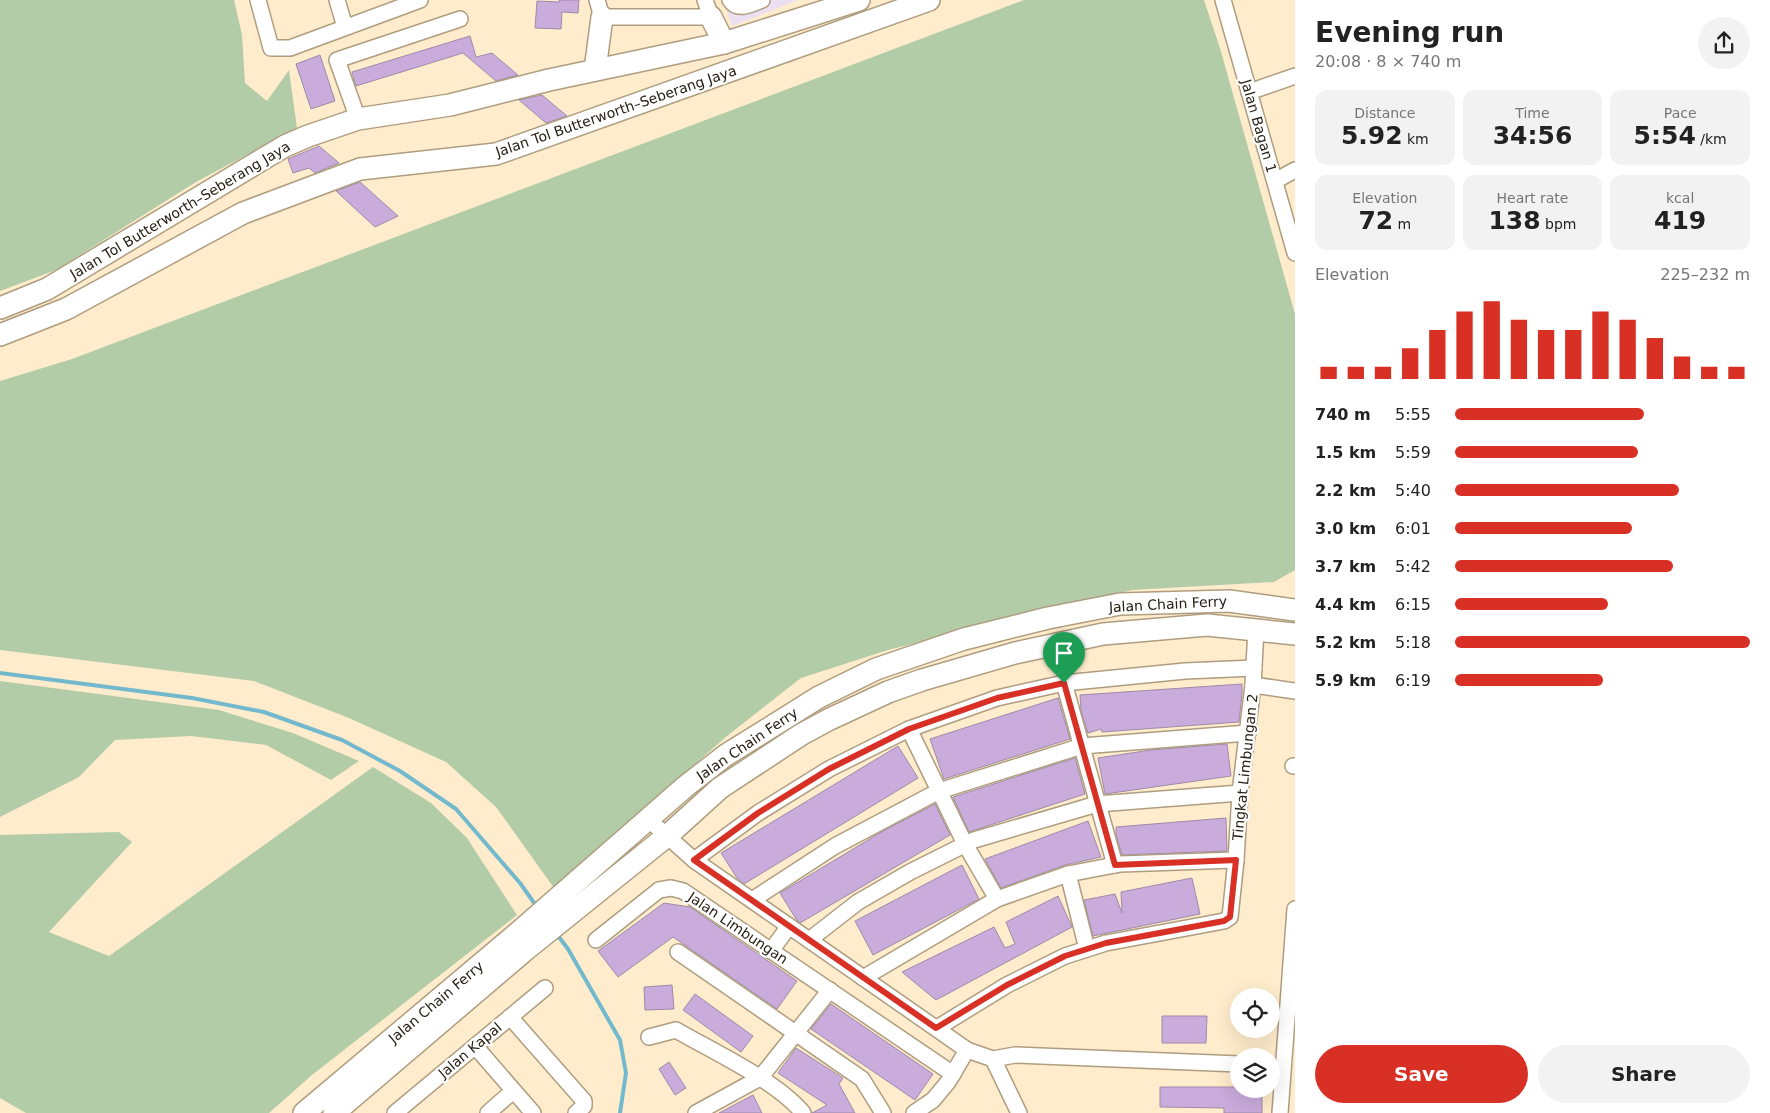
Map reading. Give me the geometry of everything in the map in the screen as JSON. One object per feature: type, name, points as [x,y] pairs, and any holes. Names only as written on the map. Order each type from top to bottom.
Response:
[{"type":"highway","name":"Jalan Tol Butterworth–Seberang Jaya","points":[[0,334],[66,309],[243,212],[360,169],[496,154],[928,0]]},
{"type":"highway","name":"Jalan Tol Butterworth–Seberang Jaya","points":[[0,308],[47,289],[285,146],[308,136],[358,119],[450,104],[595,70],[724,43],[851,3]]},
{"type":"highway","points":[[595,70],[599,8]]},
{"type":"highway","points":[[708,8],[724,43]]},
{"type":"highway","points":[[1229,600],[1287,596],[1295,593]]},
{"type":"highway","name":"Jalan Chain Ferry","points":[[334,1113],[519,944],[609,854],[686,786],[726,755],[819,697],[876,669],[964,639],[1048,618],[1120,604],[1229,600],[1295,610]]},
{"type":"highway","name":"Jalan Chain Ferry","points":[[304,1113],[519,944],[623,870],[667,836],[720,788],[802,734],[888,692],[1015,653],[1103,634],[1190,626],[1256,629],[1295,634]]},
{"type":"street","points":[[258,0],[272,48],[290,48],[420,0]]},
{"type":"street","points":[[338,0],[345,27]]},
{"type":"street","points":[[730,0],[740,8],[762,0]]},
{"type":"street","name":"Jalan Bagan 1","points":[[1223,0],[1295,253]]},
{"type":"street","points":[[599,8],[708,8]]},
{"type":"street","points":[[358,119],[336,60],[460,19]]},
{"type":"street","points":[[1250,92],[1295,76]]},
{"type":"street","points":[[1275,181],[1295,170]]},
{"type":"street","name":"Tingkat Limbungan 2","points":[[936,1028],[1007,985],[1065,956],[1106,943],[1224,921],[1230,917],[1240,793],[1253,684],[1256,629]]},
{"type":"street","points":[[694,860],[758,813],[829,769],[909,729],[997,698],[1064,683],[1185,671],[1254,668]]},
{"type":"street","points":[[1064,683],[1115,865]]},
{"type":"street","points":[[1253,684],[1295,691]]},
{"type":"street","points":[[909,729],[965,844],[997,898]]},
{"type":"street","points":[[752,900],[835,846],[939,791],[1082,746],[1248,733]]},
{"type":"street","points":[[809,940],[858,902],[910,872],[965,844],[1097,804],[1240,793]]},
{"type":"street","points":[[649,820],[694,860],[967,1050],[993,1059],[1015,1055],[1230,1064]]},
{"type":"street","points":[[863,978],[997,898],[1068,874],[1115,865],[1236,860]]},
{"type":"street","points":[[1068,874],[1088,949]]},
{"type":"street","name":"Jalan Limbungan","points":[[596,940],[659,890],[671,888],[683,891],[953,1074]]},
{"type":"street","points":[[1279,1048],[1295,909]]},
{"type":"street","points":[[771,951],[789,926]]},
{"type":"street","points":[[678,952],[862,1078],[883,1113]]},
{"type":"street","name":"Jalan Kapal","points":[[395,1113],[545,988]]},
{"type":"street","points":[[696,1113],[760,1078],[830,990]]},
{"type":"street","points":[[510,1017],[584,1100],[584,1106],[576,1113]]},
{"type":"street","points":[[649,1037],[676,1030],[760,1078],[792,1101],[802,1113]]},
{"type":"street","points":[[475,1046],[533,1113]]},
{"type":"street","points":[[914,1113],[933,1100],[953,1074],[967,1050]]},
{"type":"street","points":[[993,1059],[1013,1111]]},
{"type":"street","points":[[488,1113],[513,1091]]},
{"type":"street","points":[[1279,1098],[1280,1113]]},
{"type":"shaded area","points":[[723,0],[798,0],[732,26]]},
{"type":"green space","points":[[0,0],[234,0],[242,35],[245,83],[267,101],[289,70],[297,128],[196,182],[56,270],[0,291]]},
{"type":"green space","points":[[1024,0],[1204,0],[1220,48],[1295,314],[1295,570],[1274,582],[1132,590],[888,650],[801,678],[727,736],[554,888],[496,807],[446,762],[349,718],[254,681],[0,650],[0,381],[72,359]]},
{"type":"green space","points":[[0,681],[219,710],[293,733],[359,761],[331,780],[266,745],[191,736],[115,740],[79,777],[0,817]]},
{"type":"green space","points":[[373,767],[431,803],[467,838],[517,915],[312,1075],[269,1113],[26,1113],[0,1098],[0,835],[119,832],[132,842],[49,932],[109,956]]},
{"type":"building","points":[[559,0],[579,0],[578,13],[562,12],[561,29],[535,28],[537,1],[560,2]]},
{"type":"building","points":[[470,36],[476,57],[492,53],[518,75],[496,81],[463,53],[356,86],[352,72]]},
{"type":"building","points":[[320,55],[335,101],[311,109],[296,64]]},
{"type":"building","points":[[542,95],[567,116],[546,123],[519,100]]},
{"type":"building","points":[[319,146],[339,163],[315,173],[309,168],[293,173],[288,159]]},
{"type":"building","points":[[360,182],[398,216],[375,227],[336,191]]},
{"type":"building","points":[[1242,684],[1239,722],[1102,732],[1101,729],[1088,733],[1081,711],[1080,695]]},
{"type":"building","points":[[1058,698],[1070,739],[944,779],[930,739]]},
{"type":"building","points":[[1227,744],[1231,776],[1105,794],[1098,758],[1151,750]]},
{"type":"building","points":[[898,746],[918,778],[744,884],[737,878],[721,853]]},
{"type":"building","points":[[1075,758],[1085,794],[969,832],[953,797]]},
{"type":"building","points":[[935,804],[950,835],[800,923],[796,919],[780,893],[883,831]]},
{"type":"building","points":[[1226,818],[1227,851],[1122,855],[1116,835],[1116,827]]},
{"type":"building","points":[[1088,821],[1101,857],[1065,865],[1001,888],[985,859]]},
{"type":"building","points":[[962,865],[979,899],[873,955],[855,921]]},
{"type":"building","points":[[1192,878],[1200,914],[1093,936],[1084,900],[1115,894],[1122,913],[1121,892]]},
{"type":"building","points":[[1058,896],[1072,927],[936,1000],[902,972],[994,927],[1005,948],[1015,944],[1006,922]]},
{"type":"building","points":[[664,903],[690,907],[797,981],[777,1009],[673,937],[618,977],[598,951]]},
{"type":"building","points":[[672,985],[674,1009],[645,1010],[644,987]]},
{"type":"building","points":[[695,994],[753,1036],[741,1052],[683,1010]]},
{"type":"building","points":[[831,1004],[933,1074],[915,1100],[811,1029]]},
{"type":"building","points":[[1162,1016],[1207,1016],[1206,1043],[1162,1043]]},
{"type":"building","points":[[796,1048],[843,1078],[839,1084],[855,1113],[812,1113],[827,1105],[778,1073]]},
{"type":"building","points":[[669,1062],[686,1088],[675,1095],[659,1069]]},
{"type":"building","points":[[1160,1087],[1230,1087],[1230,1098],[1262,1098],[1262,1113],[1224,1113],[1224,1108],[1160,1107]]},
{"type":"building","points":[[753,1095],[762,1113],[719,1113]]},
{"type":"waterway","points":[[0,673],[192,698],[264,712],[342,740],[400,771],[456,809],[520,883],[537,907]]},
{"type":"waterway","points":[[556,933],[568,949],[620,1040],[626,1073],[620,1113]]},
{"type":"route","points":[[1064,683],[1115,865],[1236,860],[1230,917],[1224,921],[1106,943],[1065,956],[1007,985],[936,1028],[694,860],[758,813],[829,769],[909,729],[997,698],[1064,683]]}]
